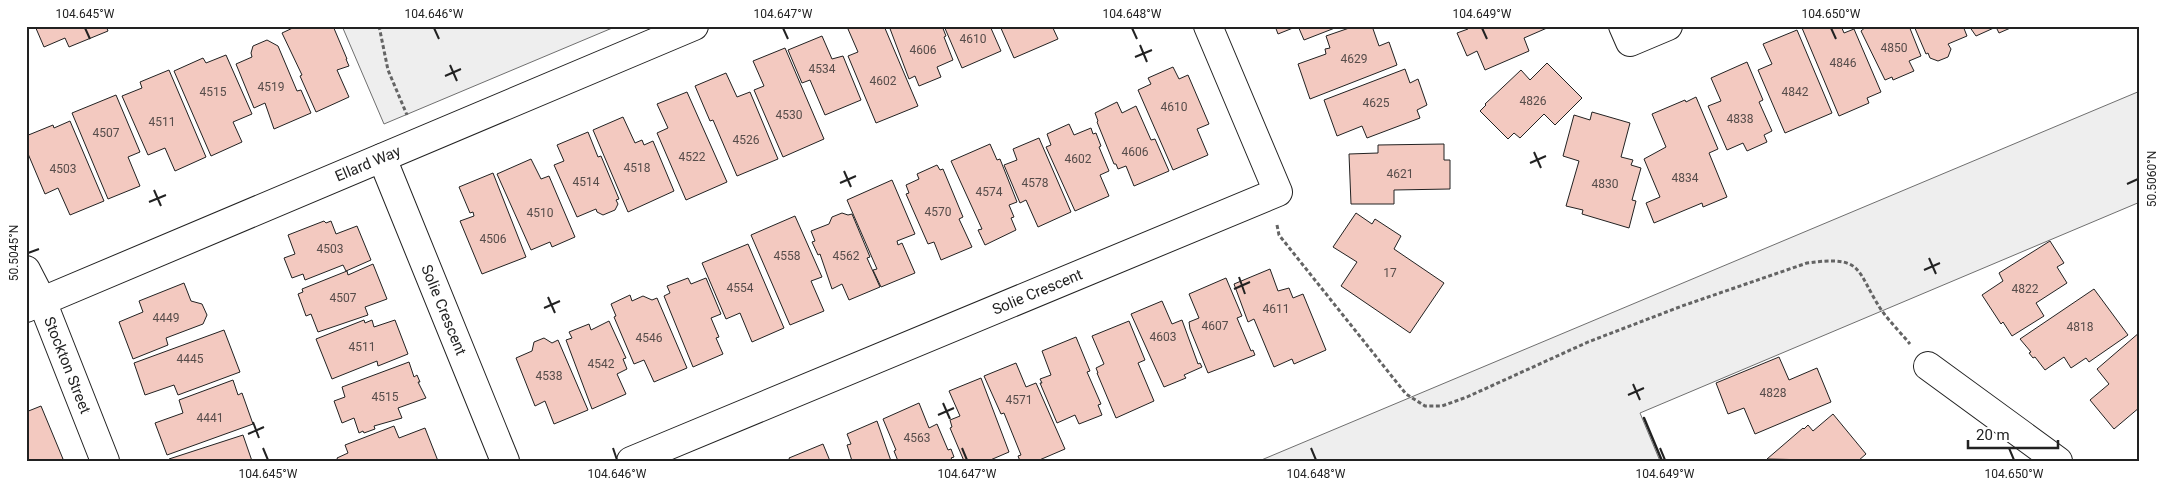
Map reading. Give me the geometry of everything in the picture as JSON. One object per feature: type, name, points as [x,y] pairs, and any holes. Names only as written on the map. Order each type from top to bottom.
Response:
[{"type":"street","name":"Ellard Way","points":[[34,305],[694,26]]},
{"type":"street","points":[[1208,26],[1278,192]]},
{"type":"street","points":[[1623,26],[1630,42],[1668,26]]},
{"type":"street","name":"Solie Crescent","points":[[382,158],[505,461]]},
{"type":"street","name":"Solie Crescent","points":[[631,461],[1278,192]]},
{"type":"street","name":"Stockton Street","points":[[26,270],[34,305],[105,461]]},
{"type":"street","points":[[1928,366],[2058,461]]},
{"type":"path","points":[[378,26],[388,70],[407,115]]},
{"type":"path","points":[[1278,192],[1277,231],[1279,235],[1406,394],[1425,406],[1442,406],[1467,397],[1580,346],[1682,306],[1807,263],[1829,260],[1845,261],[1859,268],[1882,310],[1928,366]]},
{"type":"shaded area","points":[[342,26],[617,26],[384,124]]},
{"type":"shaded area","points":[[2140,91],[2140,202],[1640,413],[1660,461],[1259,461]]},
{"type":"building","points":[[35,26],[106,26],[108,31],[69,47],[65,38],[44,47]]},
{"type":"building","points":[[297,26],[333,26],[349,66],[337,70],[349,97],[316,112],[300,76],[302,75],[282,33]]},
{"type":"building","points":[[853,26],[884,26],[918,106],[876,123],[848,56],[858,52],[848,29]]},
{"type":"building","points":[[889,26],[942,26],[953,60],[937,67],[941,77],[919,86],[915,76],[909,79]]},
{"type":"building","points":[[944,26],[990,26],[1001,51],[962,68]]},
{"type":"building","points":[[1000,26],[1052,26],[1058,39],[1014,58]]},
{"type":"building","points":[[1275,26],[1298,26],[1278,34]]},
{"type":"building","points":[[1298,26],[1340,26],[1304,40]]},
{"type":"building","points":[[1355,26],[1372,26],[1379,46],[1389,42],[1397,65],[1310,99],[1298,64],[1326,54],[1325,49],[1330,48],[1326,36]]},
{"type":"building","points":[[1466,26],[1546,26],[1547,28],[1524,38],[1529,51],[1485,70],[1477,51],[1467,56],[1457,33],[1468,29]]},
{"type":"building","points":[[1805,26],[1841,26],[1844,33],[1854,29],[1881,92],[1867,98],[1869,103],[1839,116],[1802,28]]},
{"type":"building","points":[[1867,26],[1909,26],[1921,56],[1909,61],[1914,71],[1893,80],[1892,77],[1885,80],[1861,31]]},
{"type":"building","points":[[1914,26],[1963,26],[1967,36],[1948,44],[1951,49],[1948,57],[1938,61],[1930,58],[1928,53],[1926,54]]},
{"type":"building","points":[[1969,26],[2015,26],[1999,33],[1996,27],[1976,36]]},
{"type":"building","points":[[1797,30],[1832,113],[1785,133],[1758,70],[1772,64],[1763,44]]},
{"type":"building","points":[[822,36],[832,59],[843,56],[861,100],[825,115],[810,80],[802,83],[788,50]]},
{"type":"building","points":[[267,40],[278,46],[297,91],[301,90],[311,113],[274,129],[265,103],[254,108],[236,64],[252,57],[253,46]]},
{"type":"building","points":[[785,48],[824,139],[783,157],[754,90],[764,86],[753,61]]},
{"type":"building","points":[[226,55],[252,114],[233,122],[242,142],[211,156],[174,71],[203,58],[206,63]]},
{"type":"building","points":[[1747,62],[1763,100],[1759,102],[1772,131],[1764,135],[1767,142],[1747,151],[1743,143],[1727,150],[1708,106],[1721,101],[1711,78]]},
{"type":"building","points":[[1547,63],[1582,98],[1555,125],[1544,114],[1520,138],[1514,133],[1508,139],[1480,111],[1521,70],[1530,80]]},
{"type":"building","points":[[1173,67],[1179,79],[1188,75],[1209,124],[1197,129],[1208,155],[1173,170],[1138,90],[1151,84],[1148,78]]},
{"type":"building","points":[[1405,69],[1410,83],[1418,79],[1427,105],[1417,110],[1420,118],[1367,138],[1362,126],[1337,136],[1324,100]]},
{"type":"building","points":[[169,70],[206,157],[175,171],[165,148],[148,155],[122,96],[142,88],[140,82]]},
{"type":"building","points":[[726,73],[737,97],[750,92],[778,159],[737,176],[713,120],[710,121],[695,86]]},
{"type":"building","points":[[687,92],[727,182],[686,200],[657,133],[668,128],[657,104]]},
{"type":"building","points":[[116,95],[140,152],[128,157],[140,186],[108,199],[72,113]]},
{"type":"building","points":[[1696,97],[1718,149],[1709,153],[1727,197],[1703,207],[1702,203],[1654,223],[1646,203],[1660,197],[1644,159],[1666,147],[1652,114]]},
{"type":"building","points":[[1117,102],[1122,113],[1136,106],[1151,140],[1155,139],[1169,171],[1134,186],[1126,166],[1118,169],[1116,164],[1114,164],[1095,113]]},
{"type":"building","points":[[1592,112],[1630,123],[1621,157],[1633,160],[1631,165],[1641,168],[1632,200],[1636,201],[1629,228],[1582,214],[1583,210],[1566,206],[1579,161],[1563,156],[1574,115],[1590,120]]},
{"type":"building","points":[[623,117],[635,143],[642,140],[644,145],[653,141],[674,191],[628,212],[593,130]]},
{"type":"building","points":[[70,121],[104,201],[70,215],[58,188],[45,194],[26,149],[26,136],[53,125],[54,128]]},
{"type":"building","points":[[1069,124],[1074,135],[1091,128],[1093,134],[1096,133],[1101,146],[1099,147],[1109,171],[1100,175],[1109,196],[1075,211],[1046,147],[1051,145],[1047,134]]},
{"type":"building","points":[[588,132],[598,157],[601,156],[619,199],[616,200],[618,204],[615,210],[603,215],[597,212],[596,209],[577,217],[554,165],[564,161],[557,145]]},
{"type":"building","points":[[1039,138],[1071,212],[1038,227],[1026,200],[1020,203],[1004,165],[1017,160],[1013,149]]},
{"type":"building","points":[[990,144],[997,160],[1000,159],[1017,202],[1009,205],[1014,217],[1011,218],[1016,230],[985,245],[978,230],[982,229],[951,161]]},
{"type":"building","points":[[1444,144],[1444,160],[1450,160],[1450,189],[1394,190],[1394,204],[1351,204],[1349,154],[1378,153],[1378,145]]},
{"type":"building","points":[[531,159],[541,179],[549,176],[575,237],[552,247],[550,242],[531,250],[497,174]]},
{"type":"building","points":[[937,165],[940,170],[943,169],[963,217],[959,219],[972,247],[941,260],[934,242],[928,244],[906,194],[909,193],[906,185],[919,179],[917,174]]},
{"type":"building","points":[[493,173],[526,257],[482,274],[460,221],[474,216],[473,212],[470,213],[459,187]]},
{"type":"building","points":[[892,180],[915,234],[897,241],[898,245],[902,243],[915,273],[881,287],[873,270],[877,269],[847,200]]},
{"type":"building","points":[[842,213],[852,214],[870,257],[867,258],[880,287],[849,300],[842,284],[832,289],[820,254],[818,255],[812,242],[815,241],[811,231],[829,224],[832,217]]},
{"type":"building","points":[[1356,213],[1372,224],[1375,219],[1401,236],[1394,249],[1444,283],[1410,333],[1341,286],[1357,262],[1333,247]]},
{"type":"building","points":[[795,216],[822,277],[811,281],[824,311],[790,325],[751,235]]},
{"type":"building","points":[[324,221],[326,223],[331,221],[336,234],[357,226],[371,260],[346,271],[343,265],[305,280],[303,274],[292,278],[284,258],[295,254],[288,235]]},
{"type":"building","points":[[2050,241],[2064,263],[2057,267],[2067,283],[2036,303],[2044,316],[2012,336],[2003,322],[2001,324],[1982,295],[2003,281],[1999,273]]},
{"type":"building","points":[[748,244],[784,328],[752,342],[740,313],[726,319],[702,263]]},
{"type":"building","points":[[373,264],[387,299],[365,307],[368,315],[318,332],[311,314],[306,316],[298,294],[303,292],[302,289],[347,271],[348,275]]},
{"type":"building","points":[[1270,269],[1278,291],[1289,288],[1293,298],[1303,294],[1326,350],[1294,364],[1292,359],[1274,367],[1254,319],[1248,322],[1234,284]]},
{"type":"building","points":[[688,278],[691,284],[706,278],[721,314],[711,318],[719,337],[716,338],[723,354],[693,367],[664,296],[670,293],[667,286]]},
{"type":"building","points":[[1226,278],[1242,316],[1237,318],[1251,351],[1253,350],[1255,355],[1208,373],[1190,329],[1189,322],[1199,318],[1189,294]]},
{"type":"building","points":[[184,283],[191,301],[202,304],[207,315],[203,324],[166,338],[168,345],[133,359],[119,322],[143,312],[139,301]]},
{"type":"building","points":[[2094,289],[2128,335],[2089,362],[2086,358],[2071,368],[2064,357],[2045,370],[2035,357],[2033,358],[2029,353],[2031,352],[2020,339]]},
{"type":"building","points":[[630,295],[632,301],[643,296],[652,300],[657,298],[687,368],[654,382],[644,360],[634,364],[614,317],[616,316],[611,304]]},
{"type":"building","points":[[1162,301],[1172,324],[1182,320],[1198,364],[1200,363],[1202,367],[1184,375],[1186,378],[1164,387],[1131,314]]},
{"type":"building","points":[[364,320],[365,323],[372,320],[374,327],[395,320],[408,354],[378,366],[377,361],[332,379],[316,339]]},
{"type":"building","points":[[609,321],[626,358],[623,359],[627,369],[617,374],[626,394],[592,409],[566,340],[572,338],[569,332],[589,324],[591,330]]},
{"type":"building","points":[[1129,321],[1145,360],[1138,363],[1154,401],[1116,418],[1097,373],[1096,368],[1104,364],[1092,336]]},
{"type":"building","points":[[224,330],[240,372],[178,395],[174,385],[145,395],[134,363]]},
{"type":"building","points":[[2140,332],[2140,407],[2114,429],[2090,400],[2109,384],[2097,369]]},
{"type":"building","points":[[1076,337],[1090,371],[1087,372],[1101,404],[1098,405],[1102,415],[1079,424],[1075,415],[1057,423],[1040,383],[1042,383],[1040,379],[1051,375],[1042,351]]},
{"type":"building","points":[[544,338],[552,343],[558,340],[588,410],[554,424],[545,401],[535,406],[516,358],[532,351],[534,342]]},
{"type":"building","points":[[1779,357],[1789,380],[1817,368],[1831,402],[1755,434],[1744,408],[1728,414],[1716,383]]},
{"type":"building","points":[[409,362],[414,377],[417,375],[420,382],[418,382],[426,398],[398,408],[402,418],[374,426],[375,429],[364,433],[363,431],[359,433],[354,418],[342,423],[334,401],[345,397],[342,387]]},
{"type":"building","points":[[1016,363],[1026,387],[1036,383],[1065,449],[1037,461],[1020,461],[1018,456],[1021,455],[1004,413],[1001,414],[984,376]]},
{"type":"building","points":[[981,378],[1009,452],[988,461],[964,461],[950,428],[952,427],[950,420],[960,416],[949,391]]},
{"type":"building","points":[[233,380],[238,395],[242,393],[253,424],[167,455],[155,423],[183,413],[179,400]]},
{"type":"building","points":[[919,403],[929,428],[937,424],[948,450],[951,449],[954,457],[951,458],[953,461],[898,461],[894,451],[896,450],[883,419]]},
{"type":"building","points":[[41,406],[63,459],[58,461],[26,461],[26,412]]},
{"type":"building","points":[[1833,414],[1866,454],[1858,461],[1767,459],[1803,428],[1808,425],[1813,431]]},
{"type":"building","points":[[877,421],[891,461],[852,461],[847,445],[851,444],[847,434]]},
{"type":"building","points":[[394,426],[399,438],[425,428],[438,461],[338,461],[337,458],[348,453],[345,445]]},
{"type":"building","points":[[243,435],[252,461],[169,461],[169,459]]},
{"type":"building","points":[[823,444],[830,461],[790,461],[789,458]]},
{"type":"wall","points":[[1644,418],[1662,461]]}]
